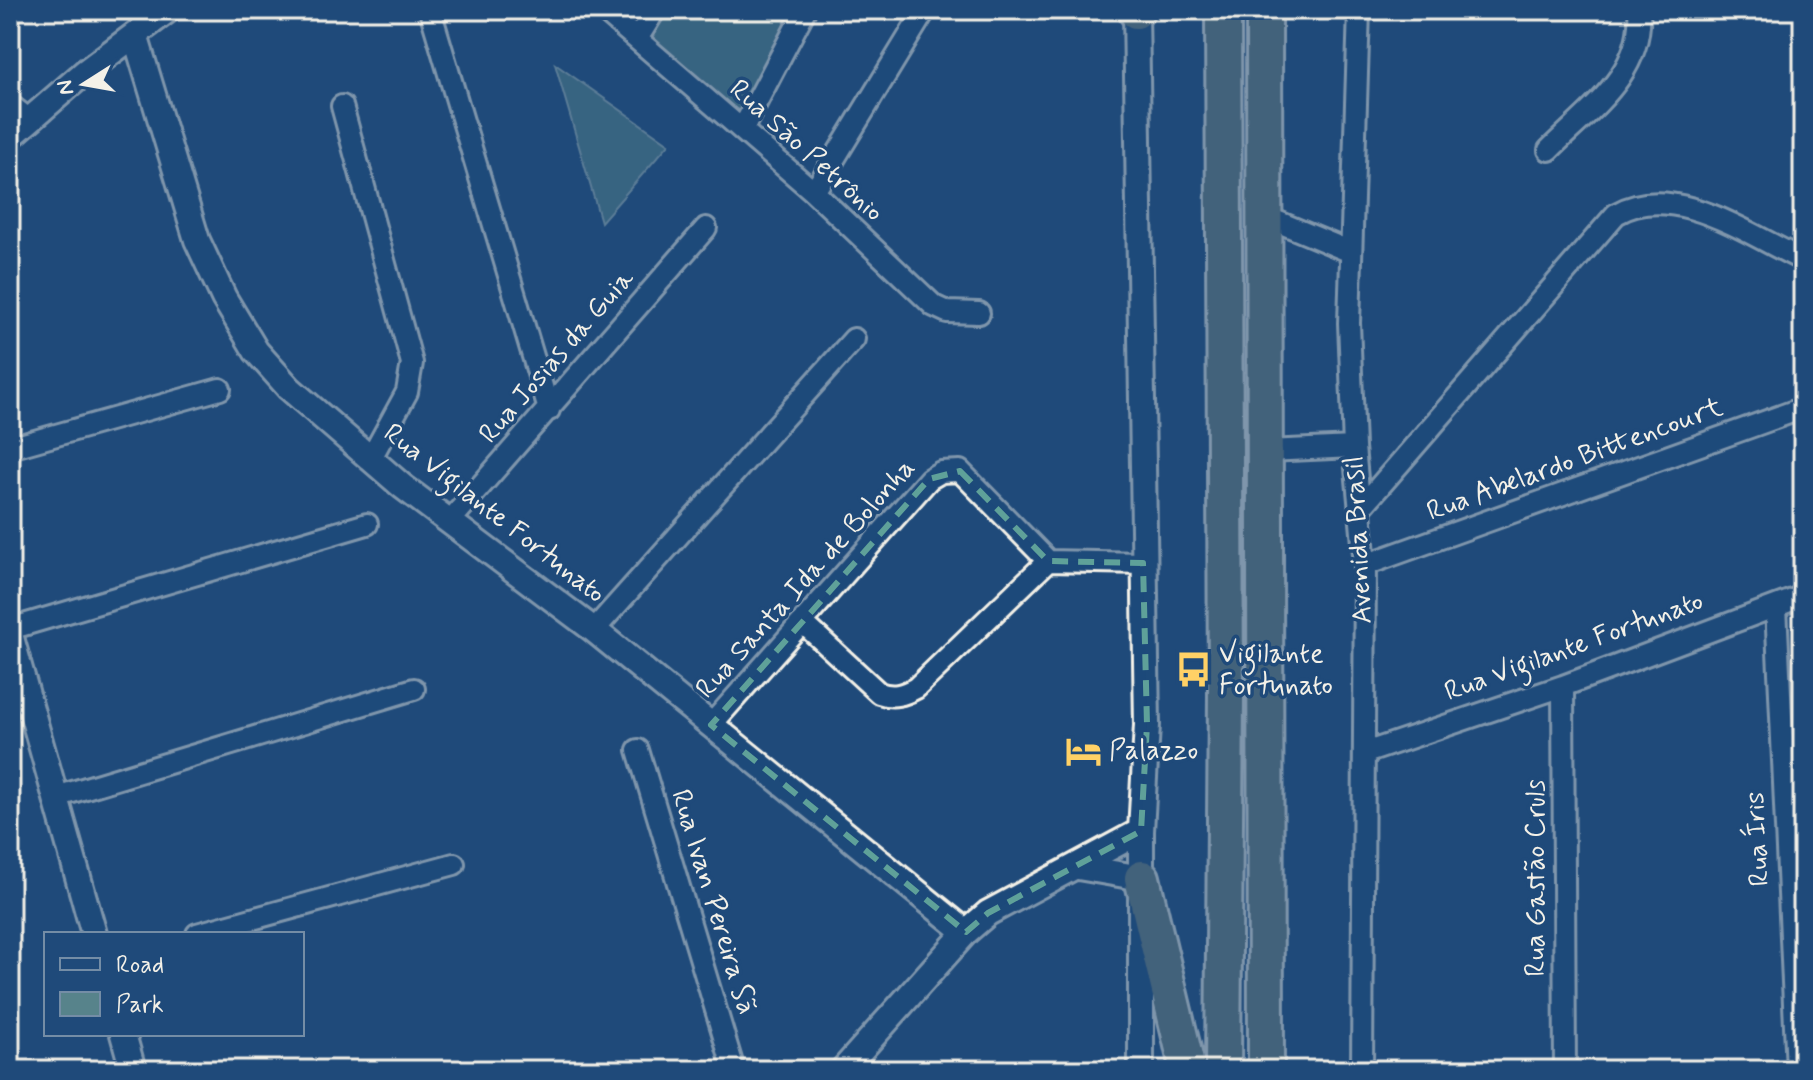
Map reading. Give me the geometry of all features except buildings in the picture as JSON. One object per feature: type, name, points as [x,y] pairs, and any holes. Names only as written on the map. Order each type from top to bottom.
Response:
[{"type":"highway","points":[[1223,10],[1226,680],[1223,1070]]},
{"type":"highway","points":[[1264,10],[1266,1070]]},
{"type":"highway","points":[[1142,878],[1188,1070]]},
{"type":"street","points":[[10,137],[19,112],[168,10]]},
{"type":"street","points":[[430,10],[549,410]]},
{"type":"street","name":"Rua São Petrônio","points":[[603,10],[814,192],[934,306],[947,312],[979,313]]},
{"type":"street","points":[[637,39],[655,10]]},
{"type":"street","points":[[742,130],[805,10]]},
{"type":"street","points":[[814,192],[925,10]]},
{"type":"street","points":[[1136,10],[1147,725],[1141,831],[1141,1070]]},
{"type":"street","name":"Avenida Brasil","points":[[1359,10],[1349,323],[1354,447],[1365,565],[1362,1070]]},
{"type":"street","points":[[1549,150],[1621,77],[1634,58],[1640,37],[1639,10]]},
{"type":"street","name":"Rua Vigilante Fortunato","points":[[135,35],[184,205],[224,298],[256,351],[289,388],[371,458],[594,630],[966,932]]},
{"type":"street","points":[[342,106],[412,363],[407,392],[371,458]]},
{"type":"street","points":[[1360,509],[1616,214],[1633,204],[1666,201],[1690,208],[1803,260]]},
{"type":"street","points":[[1264,216],[1351,252]]},
{"type":"street","name":"Rua Josias da Guia","points":[[450,521],[706,228]]},
{"type":"street","points":[[594,630],[854,339]]},
{"type":"street","points":[[10,448],[220,389]]},
{"type":"street","name":"Rua Abelardo Bittencourt","points":[[1365,565],[1803,408]]},
{"type":"street","points":[[1267,451],[1354,447]]},
{"type":"street","name":"Rua Santa Ida de Bolonha","points":[[711,725],[929,479],[941,472],[960,471],[1048,561]]},
{"type":"street","points":[[93,932],[10,631],[367,524]]},
{"type":"street","points":[[803,623],[879,693],[889,697],[903,695],[916,688],[1048,561],[1143,563]]},
{"type":"street","name":"Rua Vigilante Fortunato","points":[[1365,753],[1563,686],[1803,596]]},
{"type":"street","name":"Rua Íris","points":[[1776,606],[1797,1070]]},
{"type":"street","name":"Rua Gastão Cruls","points":[[1563,686],[1565,1070]]},
{"type":"street","points":[[56,797],[414,689]]},
{"type":"street","name":"Rua Ivan Pereira Sã","points":[[638,750],[734,1070]]},
{"type":"street","points":[[843,1070],[966,932],[988,913],[1141,831]]},
{"type":"street","points":[[204,932],[454,864]]},
{"type":"street","points":[[1078,867],[1142,878]]},
{"type":"street","points":[[124,1036],[133,1070]]},
{"type":"highlighted area","points":[[960,471],[1048,561],[1143,563],[1147,725],[1141,831],[988,913],[966,932],[711,725],[929,479]]},
{"type":"green space","points":[[661,10],[796,10],[738,116],[642,40]]},
{"type":"green space","points":[[555,64],[669,144],[601,222]]},
{"type":"place","name":"Vigilante Fortunato","points":[[1193,670]]},
{"type":"place","name":"Palazzo","points":[[1083,751]]}]
